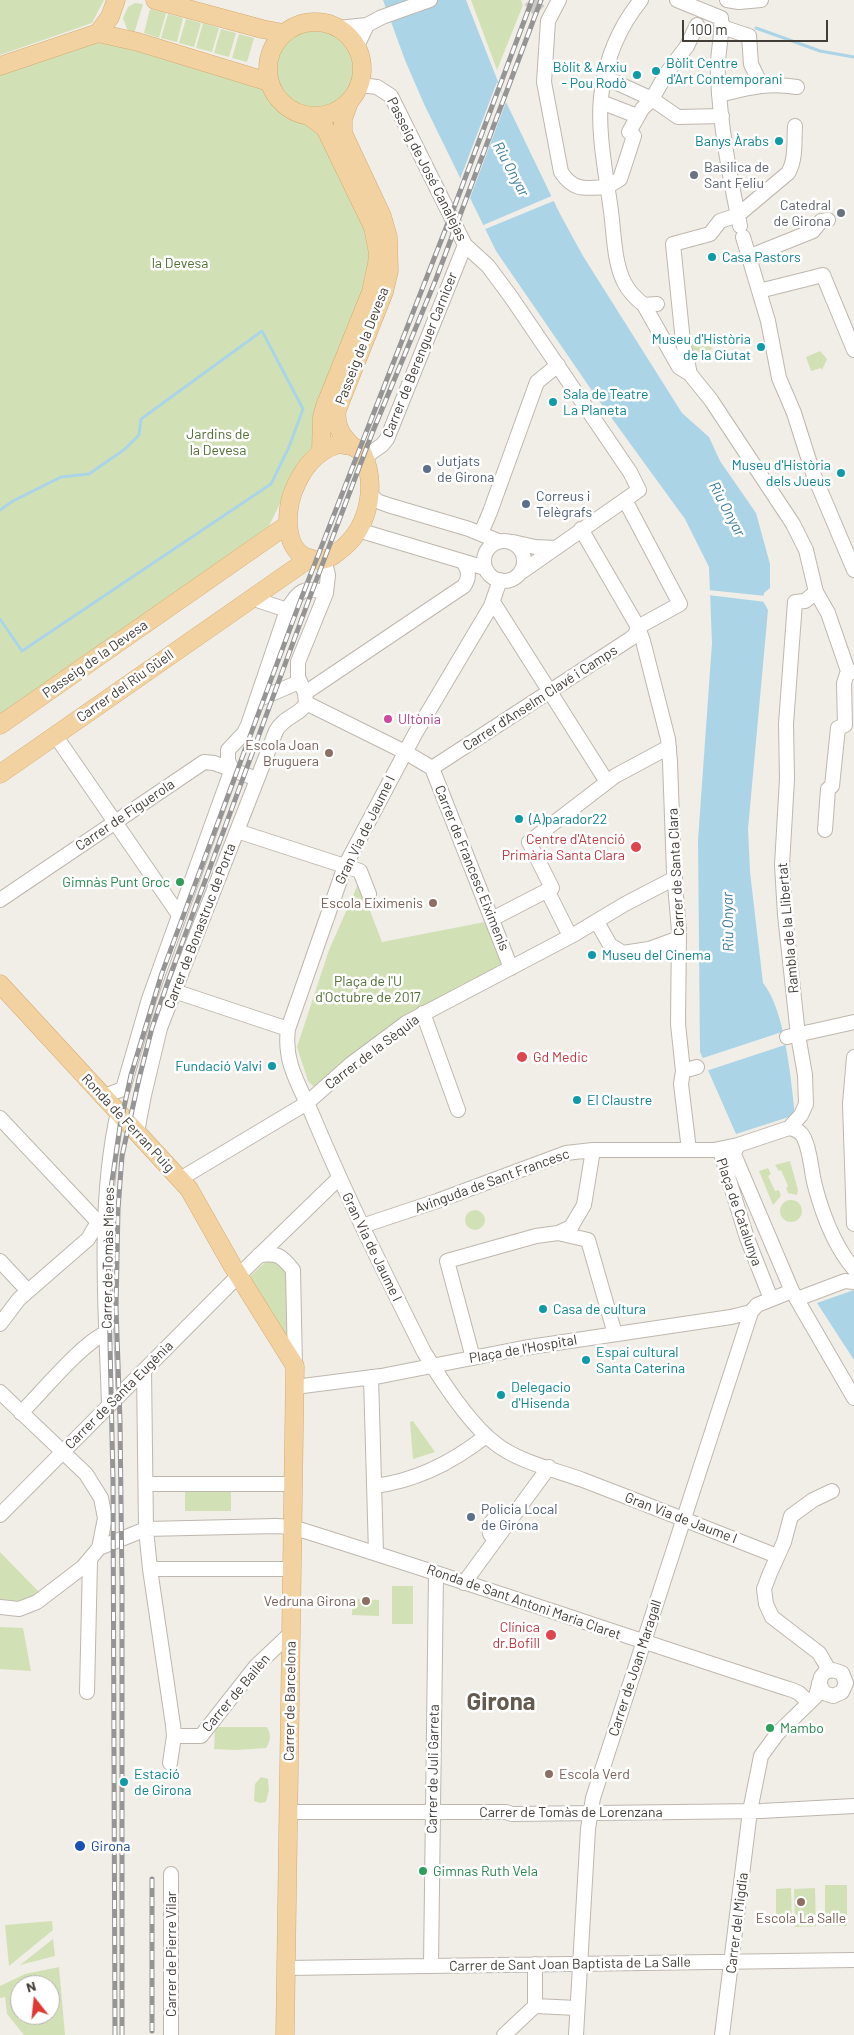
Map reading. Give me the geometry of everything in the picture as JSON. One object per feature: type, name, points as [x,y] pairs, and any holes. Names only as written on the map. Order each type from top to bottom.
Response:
[{"type":"main road","points":[[98,33],[110,17],[116,0]]},
{"type":"main road","points":[[155,0],[262,30],[283,34]]},
{"type":"main road","points":[[309,22],[322,22],[338,28],[352,38],[357,46],[362,67],[360,85],[349,102],[331,114],[309,116],[292,111],[274,93],[269,82],[268,68],[270,55],[275,43],[294,26],[309,22]]},
{"type":"main road","points":[[0,66],[98,33],[138,42],[269,82]]},
{"type":"main road","name":"Passeig de la Devesa","points":[[349,102],[343,119],[344,137],[382,216],[388,237],[389,253],[389,271],[384,292],[337,410],[338,428],[342,436],[359,452]]},
{"type":"main road","name":"Passeig de la Devesa","points":[[309,116],[325,128],[367,214],[375,236],[378,253],[376,275],[371,292],[322,417],[321,451]]},
{"type":"main road","points":[[339,444],[359,452],[370,473],[370,493],[368,505],[358,530],[331,557],[317,558],[302,555],[289,538],[287,525],[290,502],[296,484],[309,463],[321,451],[339,444]]},
{"type":"main road","name":"Passeig de la Devesa","points":[[0,725],[287,525]]},
{"type":"main road","name":"Carrer del Riu Güell","points":[[0,774],[251,598],[317,558]]},
{"type":"main road","name":"Ronda de Ferran Puig","points":[[0,984],[188,1188],[295,1366]]},
{"type":"main road","name":"Carrer de Barcelona","points":[[285,2035],[292,1569],[292,1527],[286,1484],[295,1387],[295,1366]]},
{"type":"street","points":[[338,28],[367,25],[382,17],[430,0]]},
{"type":"street","points":[[559,0],[544,16],[544,82],[561,172],[568,183],[578,187],[607,187],[620,179],[634,136],[629,132],[666,74],[687,46],[697,25]]},
{"type":"street","points":[[641,0],[624,24],[610,51],[601,102],[602,144],[619,267],[624,282],[632,295],[651,304],[679,367],[690,374],[707,395],[798,533],[806,550],[816,592],[828,613],[851,671],[844,683],[846,725],[840,730]]},
{"type":"street","points":[[677,0],[721,18],[718,62],[719,95],[740,226],[768,321],[779,378],[794,413],[813,473],[850,566]]},
{"type":"street","points":[[727,0],[756,1]]},
{"type":"street","points":[[722,24],[724,28],[749,36],[751,64],[761,85]]},
{"type":"street","points":[[357,46],[367,25]]},
{"type":"street","points":[[604,77],[644,108]]},
{"type":"street","points":[[719,95],[761,85],[771,84],[797,87]]},
{"type":"street","name":"Passeig de José Canalejas","points":[[360,85],[378,87],[390,96],[465,245],[488,266],[511,297],[630,472],[633,495]]},
{"type":"street","points":[[601,102],[644,108],[678,117],[722,116]]},
{"type":"street","points":[[740,226],[788,174],[792,167],[795,126]]},
{"type":"street","points":[[748,257],[812,231],[821,221],[828,220]]},
{"type":"street","points":[[690,374],[682,334],[673,244],[710,234],[720,221],[740,226]]},
{"type":"street","name":"Carrer de Berenguer Carnicer","points":[[359,452],[382,445],[387,439],[465,245]]},
{"type":"street","points":[[759,291],[823,275],[833,301],[850,326],[854,350]]},
{"type":"street","points":[[481,533],[537,382],[558,365]]},
{"type":"street","points":[[370,493],[378,501],[388,505],[481,533],[498,541],[535,547],[559,546]]},
{"type":"street","points":[[498,541],[492,544],[485,552],[483,562],[485,568],[489,575],[500,580],[512,579],[581,528],[633,495]]},
{"type":"street","name":"Carrer d'Anselm Clavé i Camps","points":[[432,768],[680,604],[633,495]]},
{"type":"street","name":"Carrer de Santa Clara","points":[[581,528],[634,633],[643,641],[669,747],[679,938],[678,1024],[683,1071],[681,1084],[690,1150]]},
{"type":"street","points":[[358,530],[485,568]]},
{"type":"street","points":[[513,542],[523,556],[524,563],[520,572]]},
{"type":"street","points":[[303,693],[298,662],[326,593],[328,575],[317,558]]},
{"type":"street","points":[[257,700],[303,693],[464,586],[468,575],[468,568],[463,562]]},
{"type":"street","name":"Gran Via de Jaume I","points":[[500,580],[493,602],[405,752],[346,866],[288,1029],[286,1054],[300,1091],[339,1178],[432,1365],[441,1381],[486,1436],[497,1445],[519,1457],[685,1519],[777,1556]]},
{"type":"street","name":"Carrer de Bonastruc de Porta","points":[[126,1080],[149,1000],[232,769],[228,761],[228,750],[244,733],[257,700],[280,608],[304,590],[314,589],[326,593]]},
{"type":"street","name":"Rambla de la Llibertat","points":[[793,1036],[782,865],[787,779],[786,732],[795,602],[805,601],[816,592]]},
{"type":"street","points":[[251,598],[280,608]]},
{"type":"street","points":[[493,602],[545,694],[607,782]]},
{"type":"street","points":[[303,693],[432,768]]},
{"type":"street","name":"Carrer de Bonastruc de Porta","points":[[137,1132],[160,1028],[278,726],[286,718],[301,711],[303,693]]},
{"type":"street","points":[[825,830],[828,789],[832,786],[842,709]]},
{"type":"street","points":[[55,735],[179,915]]},
{"type":"street","points":[[570,936],[549,889],[533,839],[615,776],[669,747]]},
{"type":"street","points":[[232,769],[265,760]]},
{"type":"street","name":"Carrer de Figuerola","points":[[0,900],[204,762],[258,778]]},
{"type":"street","name":"Carrer de Francesc Eiximenis","points":[[432,768],[512,968]]},
{"type":"street","points":[[237,831],[360,871],[369,894]]},
{"type":"street","name":"Carrer de la Sèquia","points":[[180,1179],[307,1103],[351,1064],[406,1023],[512,968],[675,878]]},
{"type":"street","points":[[492,919],[549,889]]},
{"type":"street","points":[[597,922],[610,945],[623,954],[649,949],[679,938]]},
{"type":"street","points":[[174,991],[288,1029]]},
{"type":"street","points":[[423,1013],[458,1110]]},
{"type":"street","points":[[751,1312],[757,1305],[771,1299],[849,1282],[851,1266],[836,1243],[815,1186],[808,1151],[805,1074],[793,1036],[854,1022]]},
{"type":"street","points":[[854,1057],[850,1104],[854,1224]]},
{"type":"street","points":[[683,1071],[696,1067]]},
{"type":"street","points":[[126,1080],[129,1089],[135,1096],[144,1095]]},
{"type":"street","points":[[104,1096],[123,1089],[126,1080]]},
{"type":"street","points":[[789,1128],[801,1115],[806,1104]]},
{"type":"street","name":"Carrer de Tomàs Mieres","points":[[109,1405],[102,1223],[118,1112]]},
{"type":"street","points":[[0,1118],[102,1223],[88,1239],[28,1291],[0,1324]]},
{"type":"street","points":[[789,1128],[798,1130],[808,1151]]},
{"type":"street","name":"Plaça de Catalunya","points":[[771,1299],[718,1152],[789,1128]]},
{"type":"street","name":"Plaça de Catalunya","points":[[738,1145],[734,1153],[739,1168],[794,1295],[854,1398]]},
{"type":"street","points":[[473,1358],[447,1261],[536,1236],[558,1232],[570,1227],[584,1205],[593,1150]]},
{"type":"street","name":"Avinguda de Sant Francesc","points":[[362,1226],[437,1201],[566,1153],[593,1150],[690,1150],[718,1152]]},
{"type":"street","points":[[718,1152],[739,1168]]},
{"type":"street","name":"Carrer de Santa Eugènia","points":[[0,1515],[259,1255],[339,1178]]},
{"type":"street","points":[[558,1232],[588,1240],[615,1334]]},
{"type":"street","points":[[259,1255],[274,1254],[284,1258],[293,1270],[295,1366]]},
{"type":"street","points":[[0,1261],[28,1291]]},
{"type":"street","name":"Plaça de l'Hospital","points":[[295,1387],[371,1377],[615,1334],[731,1317],[751,1312]]},
{"type":"street","name":"Carrer de Joan Maragall","points":[[576,2035],[579,1963],[590,1812],[598,1781],[751,1312]]},
{"type":"street","points":[[21,1413],[80,1354],[106,1333]]},
{"type":"street","points":[[144,1370],[146,1529],[174,1736],[170,1763]]},
{"type":"street","points":[[371,1377],[376,1553]]},
{"type":"street","points":[[0,1392],[86,1474],[101,1498],[105,1518],[99,1548],[90,1561],[37,1602],[18,1610],[0,1607]]},
{"type":"street","points":[[374,1486],[409,1478],[442,1466],[457,1458],[486,1436]]},
{"type":"street","points":[[464,1582],[549,1468]]},
{"type":"street","points":[[146,1484],[286,1484]]},
{"type":"street","points":[[829,1670],[819,1653],[772,1617],[766,1604],[764,1589],[784,1542],[791,1516],[813,1500],[832,1491]]},
{"type":"street","name":"Ronda de Sant Antoni Maria Claret","points":[[146,1529],[292,1527],[792,1690],[799,1693],[805,1707]]},
{"type":"street","points":[[99,1548],[146,1529]]},
{"type":"street","points":[[87,1692],[90,1561]]},
{"type":"street","points":[[150,1569],[292,1569]]},
{"type":"street","name":"Carrer de Juli Garreta","points":[[431,1966],[436,1573]]},
{"type":"street","name":"Carrer de Bailèn","points":[[174,1736],[201,1736],[256,1666],[291,1633]]},
{"type":"street","points":[[805,1707],[816,1696],[822,1675],[829,1670],[836,1670],[842,1674],[845,1687]]},
{"type":"street","points":[[819,1683],[821,1690],[826,1694],[845,1687]]},
{"type":"street","points":[[805,1707],[845,1687]]},
{"type":"street","name":"Carrer del Migdia","points":[[722,2035],[750,1811],[761,1756],[777,1734],[805,1707]]},
{"type":"street","name":"Carrer de Tomàs de Lorenzana","points":[[288,1812],[506,1812],[512,1814],[750,1811],[854,1806]]},
{"type":"street","name":"Carrer de Pierre Vilar","points":[[171,1874],[171,2035]]},
{"type":"street","name":"Carrer de Sant Joan Baptista de La Salle","points":[[286,1968],[854,1960]]},
{"type":"street","points":[[535,1964],[535,2006]]},
{"type":"street","points":[[504,2035],[535,2006],[577,2008]]},
{"type":"green space","points":[[0,0],[104,0],[92,23],[0,55]]},
{"type":"green space","points":[[471,0],[521,0],[523,5],[497,70]]},
{"type":"green space","points":[[135,3],[143,4],[134,34],[127,29],[123,18],[128,7]]},
{"type":"green space","points":[[150,9],[166,13],[159,38],[144,33]]},
{"type":"green space","points":[[168,14],[183,18],[177,42],[161,38]]},
{"type":"green space","points":[[186,19],[201,23],[194,47],[179,43]]},
{"type":"green space","points":[[203,23],[219,28],[212,52],[196,48]]},
{"type":"green space","points":[[221,29],[236,33],[229,57],[214,53]]},
{"type":"green space","points":[[316,30],[331,33],[344,42],[353,55],[356,70],[353,85],[344,98],[331,107],[316,110],[301,107],[288,98],[279,85],[276,70],[279,55],[288,42],[301,33]]},
{"type":"green space","points":[[239,34],[254,38],[247,62],[232,58]]},
{"type":"green space","name":"la Devesa","points":[[103,38],[259,84],[283,113],[312,124],[323,132],[368,229],[370,274],[315,445],[294,475],[269,526],[0,718],[0,72]]},
{"type":"green space","points":[[708,334],[712,349],[690,355],[688,339]]},
{"type":"green space","points":[[820,351],[827,359],[822,370],[821,368],[811,371],[806,357]]},
{"type":"green space","name":"Plaça de l'U d'Octubre de 2017","points":[[359,882],[382,942],[490,921],[506,963],[315,1088],[308,1081],[297,1047],[329,950]]},
{"type":"green space","points":[[790,1161],[798,1190],[797,1195],[788,1193],[786,1188],[788,1186],[781,1170],[779,1171],[775,1165]]},
{"type":"green space","points":[[768,1168],[771,1174],[768,1176],[775,1191],[779,1190],[781,1196],[773,1205],[759,1171]]},
{"type":"green space","points":[[791,1200],[799,1203],[802,1211],[799,1219],[791,1222],[783,1219],[780,1211],[783,1203]]},
{"type":"green space","points":[[471,1210],[479,1210],[485,1216],[485,1224],[479,1230],[471,1230],[465,1224],[465,1216]]},
{"type":"green space","points":[[271,1257],[288,1269],[287,1347],[248,1278]]},
{"type":"green space","points":[[413,1421],[435,1452],[413,1459],[410,1422]]},
{"type":"green space","points":[[185,1489],[231,1490],[231,1511],[185,1511]]},
{"type":"green space","points":[[0,1552],[39,1592],[20,1600],[0,1601]]},
{"type":"green space","points":[[392,1586],[413,1586],[413,1624],[392,1624]]},
{"type":"green space","points":[[353,1599],[379,1600],[379,1616],[352,1615]]},
{"type":"green space","points":[[0,1627],[23,1628],[31,1671],[0,1669]]},
{"type":"green space","points":[[218,1727],[267,1727],[270,1740],[266,1748],[214,1749],[215,1731]]},
{"type":"green space","points":[[261,1777],[268,1779],[269,1790],[266,1802],[260,1803],[254,1801],[255,1784]]},
{"type":"green space","points":[[825,1885],[847,1885],[847,1926],[825,1926]]},
{"type":"green space","points":[[791,1888],[792,1922],[776,1922],[776,1889]]},
{"type":"green space","points":[[815,1888],[816,1926],[795,1927],[794,1889]]},
{"type":"green space","points":[[52,1921],[53,1930],[9,1966],[5,1925]]},
{"type":"green space","points":[[53,1939],[55,1956],[20,1965]]},
{"type":"green space","points":[[59,1967],[60,1975],[23,1975],[25,1974]]},
{"type":"green space","points":[[60,1978],[65,2035],[24,2035],[16,2025],[60,2025]]},
{"type":"green space","points":[[10,1981],[10,2018],[7,2014],[5,1997],[0,1998],[0,1986]]},
{"type":"water","name":"Riu Onyar","points":[[383,0],[466,0],[506,102],[560,214],[583,256],[682,413],[709,437],[720,461],[756,513],[770,564],[770,588],[764,593],[763,601],[768,610],[748,829],[750,872],[763,983],[771,995],[782,1027],[795,1115],[736,1134],[700,1052],[698,840],[712,643],[709,567],[685,519],[597,398],[496,251],[424,104],[405,60]]},
{"type":"water","points":[[854,1290],[854,1360],[817,1303]]},
{"type":"pier","points":[[497,82],[506,102],[470,198],[460,179]]},
{"type":"pier","points":[[554,195],[556,200],[483,230],[481,226]]},
{"type":"pier","points":[[708,590],[766,596],[766,602],[708,595]]},
{"type":"pier","points":[[785,1031],[788,1044],[706,1071],[700,1059]]},
{"type":"waterway","points":[[756,28],[820,51],[854,57]]},
{"type":"waterway","points":[[0,510],[13,501],[61,477],[89,474],[125,449],[139,435],[141,419],[262,331],[303,409],[289,447],[271,484],[22,651],[0,619]]},
{"type":"tunnel","points":[[530,0],[540,12]]},
{"type":"railway","points":[[115,2035],[113,1482],[108,1249],[111,1188],[120,1126],[131,1075],[162,973],[301,599],[455,205],[532,0]]},
{"type":"railway","points":[[122,2035],[122,1584],[120,1421],[116,1307],[118,1209],[122,1156],[152,1028],[170,976],[373,431],[436,279],[541,0]]},
{"type":"railway","points":[[152,1879],[152,2031]]},
{"type":"place","name":"Bòlit Centre d'Art Contemporani","points":[[656,71]]},
{"type":"place","name":"Bòlit & Arxiu - Pou Rodò","points":[[637,75]]},
{"type":"place","name":"Banys Àrabs","points":[[779,141]]},
{"type":"place","name":"Basilica de Sant Feliu","points":[[694,175]]},
{"type":"place","name":"Catedral de Girona","points":[[841,213]]},
{"type":"place","name":"Casa Pastors","points":[[712,257]]},
{"type":"place","name":"Museu d'Història de la Ciutat","points":[[761,347]]},
{"type":"place","name":"Sala de Teatre La Planeta","points":[[553,402]]},
{"type":"place","name":"Jutjats de Girona","points":[[427,469]]},
{"type":"place","name":"Museu d'Història dels Jueus","points":[[841,473]]},
{"type":"place","name":"Correus i Telègrafs","points":[[526,504]]},
{"type":"place","name":"Ultònia","points":[[388,719]]},
{"type":"place","name":"Escola Joan Bruguera","points":[[329,753]]},
{"type":"place","name":"(A)parador22","points":[[519,819]]},
{"type":"place","name":"Centre d'Atenció Primària Santa Clara","points":[[636,847]]},
{"type":"place","name":"Gimnàs Punt Groc","points":[[180,882]]},
{"type":"place","name":"Escola Eiximenis","points":[[433,903]]},
{"type":"place","name":"Museu del Cinema","points":[[592,955]]},
{"type":"place","name":"Gd Medic","points":[[522,1057]]},
{"type":"place","name":"Fundació Valvi","points":[[272,1066]]},
{"type":"place","name":"El Claustre","points":[[577,1100]]},
{"type":"place","name":"Casa de cultura","points":[[543,1309]]},
{"type":"place","name":"Espai cultural Santa Caterina","points":[[586,1360]]},
{"type":"place","name":"Delegacio d'Hisenda","points":[[501,1395]]},
{"type":"place","name":"Policia Local de Girona","points":[[471,1517]]},
{"type":"place","name":"Vedruna Girona","points":[[366,1601]]},
{"type":"place","name":"Clínica dr.Bofill","points":[[551,1635]]},
{"type":"place","name":"Mambo","points":[[770,1728]]},
{"type":"place","name":"Escola Verd","points":[[549,1774]]},
{"type":"place","name":"Estació de Girona","points":[[124,1782]]},
{"type":"place","name":"Girona","points":[[80,1846]]},
{"type":"place","name":"Gimnas Ruth Vela","points":[[423,1871]]},
{"type":"place","name":"Escola La Salle","points":[[801,1902]]},
{"type":"district","name":"Girona","points":[[501,1702]]},
{"type":"park label","name":"Jardins de la Devesa","points":[[218,442]]}]
